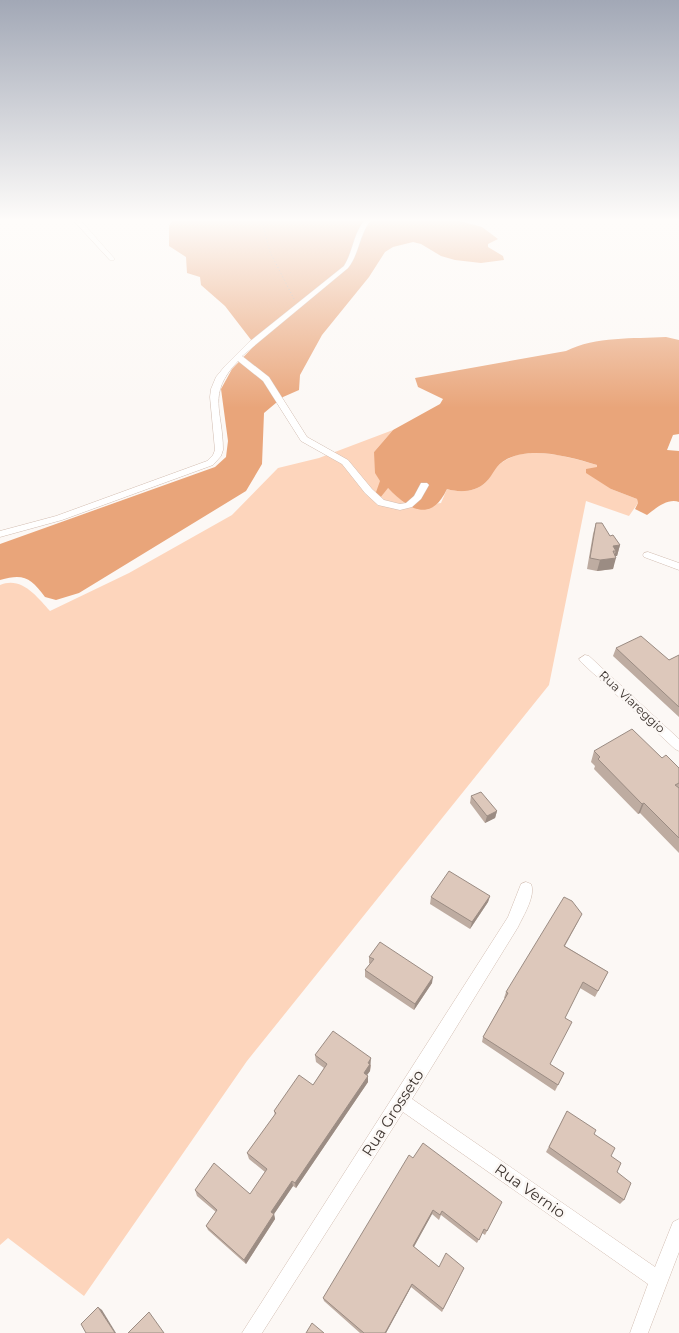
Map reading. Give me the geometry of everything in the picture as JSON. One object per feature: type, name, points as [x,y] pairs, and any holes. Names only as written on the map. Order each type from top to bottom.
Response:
[{"type":"street","points":[[0,534],[59,518],[210,463],[217,456],[219,450],[214,402],[216,386],[238,357],[279,320],[298,307],[325,283]]},
{"type":"street","points":[[238,357],[266,379],[304,439],[314,447],[331,453],[344,462],[362,482],[372,498],[379,503],[389,506],[405,506],[415,501],[424,485]]},
{"type":"street","points":[[648,555],[667,560],[679,567]]},
{"type":"street","name":"Rua Viareggio","points":[[585,659],[679,746]]},
{"type":"street","name":"Rua Grosseto","points":[[251,1333],[401,1101],[513,922],[521,906],[526,888]]},
{"type":"street","name":"Rua Vernio","points":[[401,1101],[660,1281]]},
{"type":"street","points":[[639,1333],[679,1228]]},
{"type":"path","points":[[285,283],[298,307]]},
{"type":"shaded area","points":[[201,283],[364,283],[322,335],[300,375],[299,390],[283,397],[264,413],[262,464],[246,491],[79,593],[56,600],[45,597],[31,581],[21,577],[0,580],[0,544],[215,467],[226,457],[228,441],[221,389],[232,369],[255,345],[225,306]]},
{"type":"shaded area","points":[[666,337],[679,340],[679,434],[673,435],[667,450],[679,451],[679,502],[671,501],[666,503],[647,515],[635,509],[638,503],[637,499],[611,489],[586,473],[586,469],[597,467],[597,465],[564,456],[540,453],[517,455],[507,459],[478,488],[468,491],[447,489],[441,500],[427,509],[412,507],[388,488],[380,498],[375,495],[380,481],[375,473],[374,452],[393,430],[440,404],[443,399],[418,387],[415,378],[566,351],[578,346],[602,341]]},
{"type":"shaded area","points":[[393,430],[374,452],[388,488],[409,507],[441,503],[447,489],[462,491],[478,488],[488,480],[497,466],[517,455],[527,453],[557,455],[597,465],[611,489],[637,499],[638,503],[629,516],[586,501],[549,685],[247,1061],[84,1296],[8,1238],[0,1245],[0,585],[15,583],[28,589],[50,611],[129,573],[232,515],[278,468],[319,458]]},
{"type":"building","points":[[596,523],[602,523],[610,536],[613,535],[620,545],[613,546],[616,551],[613,551],[616,558],[600,560],[590,558]]},
{"type":"building","points":[[641,636],[669,660],[679,655],[679,707],[616,648]]},
{"type":"building","points":[[632,729],[662,758],[666,755],[679,768],[679,783],[675,785],[679,788],[679,838],[598,759],[600,757],[594,751]]},
{"type":"building","points":[[481,792],[497,811],[487,816],[471,796]]},
{"type":"building","points":[[449,871],[490,896],[472,922],[431,897]]},
{"type":"building","points":[[564,897],[572,901],[582,914],[564,946],[608,972],[598,991],[583,982],[565,1018],[572,1022],[550,1064],[564,1073],[558,1085],[483,1037],[508,993],[506,992]]},
{"type":"building","points":[[380,942],[433,977],[415,1004],[365,970],[374,959],[369,957]]},
{"type":"building","points":[[333,1031],[371,1058],[368,1063],[370,1064],[364,1073],[368,1076],[295,1183],[292,1181],[271,1212],[274,1214],[244,1260],[206,1226],[217,1210],[195,1190],[214,1163],[250,1194],[267,1169],[247,1153],[276,1113],[274,1111],[299,1075],[313,1085],[327,1064],[315,1055]]},
{"type":"building","points":[[567,1111],[596,1130],[594,1134],[615,1148],[611,1156],[621,1163],[617,1172],[631,1183],[624,1200],[549,1147]]},
{"type":"building","points":[[423,1143],[502,1202],[487,1231],[484,1229],[479,1240],[442,1211],[440,1215],[433,1210],[413,1246],[439,1267],[446,1253],[464,1268],[443,1309],[412,1284],[385,1333],[364,1333],[323,1298],[409,1155],[413,1158]]},
{"type":"building","points":[[98,1307],[115,1333],[86,1333],[81,1324]]},
{"type":"building","points":[[149,1312],[164,1333],[128,1333]]},
{"type":"building","points":[[312,1323],[324,1333],[306,1333]]}]
